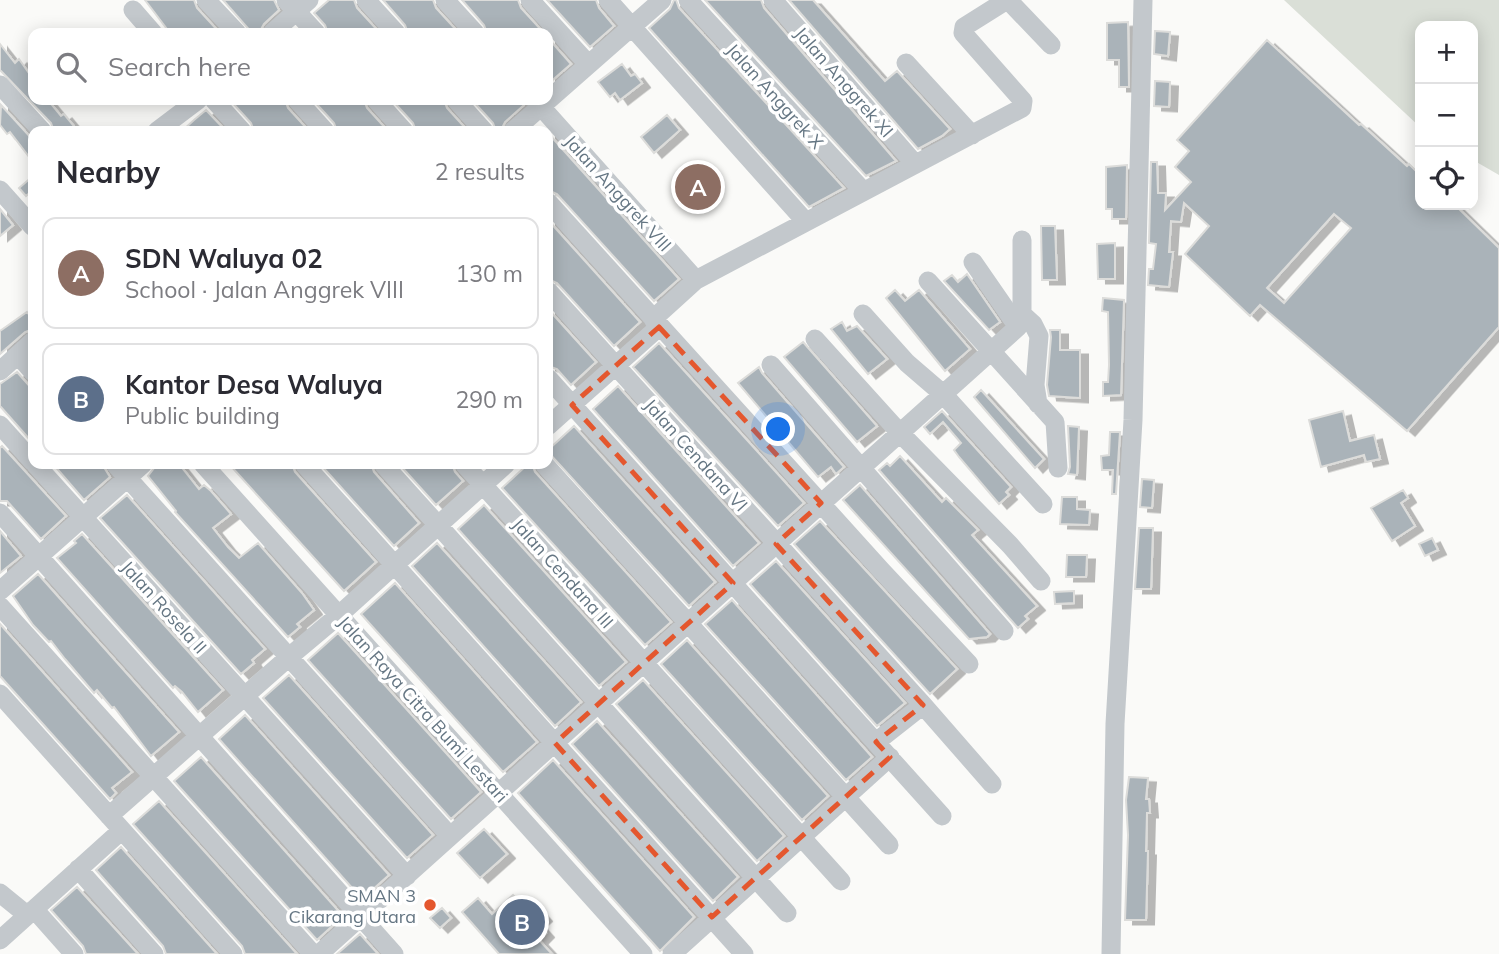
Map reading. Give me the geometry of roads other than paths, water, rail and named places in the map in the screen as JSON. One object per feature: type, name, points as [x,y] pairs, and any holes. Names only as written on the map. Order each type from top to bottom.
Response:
[{"type":"street","points":[[206,0],[232,28]]},
{"type":"street","points":[[366,0],[391,28]]},
{"type":"street","points":[[445,0],[470,28]]},
{"type":"street","points":[[530,0],[588,64]]},
{"type":"street","points":[[608,0],[806,222]]},
{"type":"street","points":[[553,91],[662,0]]},
{"type":"street","name":"Jalan Anggrek X","points":[[688,0],[863,191]]},
{"type":"street","name":"Jalan Anggrek XI","points":[[773,0],[915,164]]},
{"type":"street","points":[[553,422],[615,366],[696,280],[1022,108],[1023,101],[963,33],[964,27],[1008,0],[1051,45]]},
{"type":"street","points":[[1111,954],[1115,724],[1133,420],[1143,0]]},
{"type":"street","points":[[276,28],[297,4],[313,28]]},
{"type":"street","points":[[132,10],[148,28]]},
{"type":"street","points":[[906,63],[972,135]]},
{"type":"street","points":[[0,85],[37,126]]},
{"type":"street","points":[[164,126],[191,105]]},
{"type":"street","points":[[219,105],[237,126]]},
{"type":"street","points":[[302,105],[320,126]]},
{"type":"street","points":[[381,105],[399,126]]},
{"type":"street","points":[[461,105],[479,126]]},
{"type":"street","points":[[517,126],[536,105]]},
{"type":"street","name":"Jalan Anggrek VIII","points":[[540,105],[696,280]]},
{"type":"street","points":[[0,190],[28,221]]},
{"type":"street","points":[[553,208],[969,664]]},
{"type":"street","points":[[319,954],[990,351],[1020,320],[1022,240]]},
{"type":"street","points":[[973,262],[1020,320],[1033,324],[1038,336],[1035,385],[1038,404]]},
{"type":"street","points":[[928,281],[1055,422],[1058,468]]},
{"type":"street","name":"Jalan Cendana VI","points":[[553,297],[992,784]]},
{"type":"street","points":[[863,314],[907,363],[943,394],[1043,504]]},
{"type":"street","points":[[816,339],[900,433],[1010,545],[1041,582]]},
{"type":"street","points":[[0,371],[28,346]]},
{"type":"street","points":[[18,355],[28,366]]},
{"type":"street","points":[[771,365],[1004,631]]},
{"type":"street","points":[[553,384],[942,816]]},
{"type":"street","name":"Jalan Rosela II","points":[[0,425],[28,456]]},
{"type":"street","name":"Jalan Rosela II","points":[[39,469],[407,876]]},
{"type":"street","name":"Jalan Raya Citra Bumi Lestari","points":[[208,469],[643,954]]},
{"type":"street","points":[[309,469],[744,954]]},
{"type":"street","points":[[388,469],[787,913]]},
{"type":"street","name":"Jalan Cendana III","points":[[469,469],[841,881]]},
{"type":"street","points":[[0,940],[78,869],[154,777],[500,469]]},
{"type":"street","points":[[549,469],[889,845]]},
{"type":"street","points":[[0,592],[83,517],[121,470],[450,836]]},
{"type":"street","points":[[0,513],[394,954]]},
{"type":"street","points":[[0,606],[313,954]]},
{"type":"street","points":[[0,694],[233,954]]},
{"type":"street","points":[[876,741],[923,705]]},
{"type":"street","points":[[672,954],[890,757]]},
{"type":"street","points":[[78,869],[154,954]]},
{"type":"street","points":[[0,893],[31,912],[74,954]]},
{"type":"place","name":"SDN Waluya 02","points":[[698,187]]},
{"type":"place","name":"SMAN 3 Cikarang Utara","points":[[430,905]]},
{"type":"place","name":"Kantor Desa Waluya","points":[[522,922]]}]
